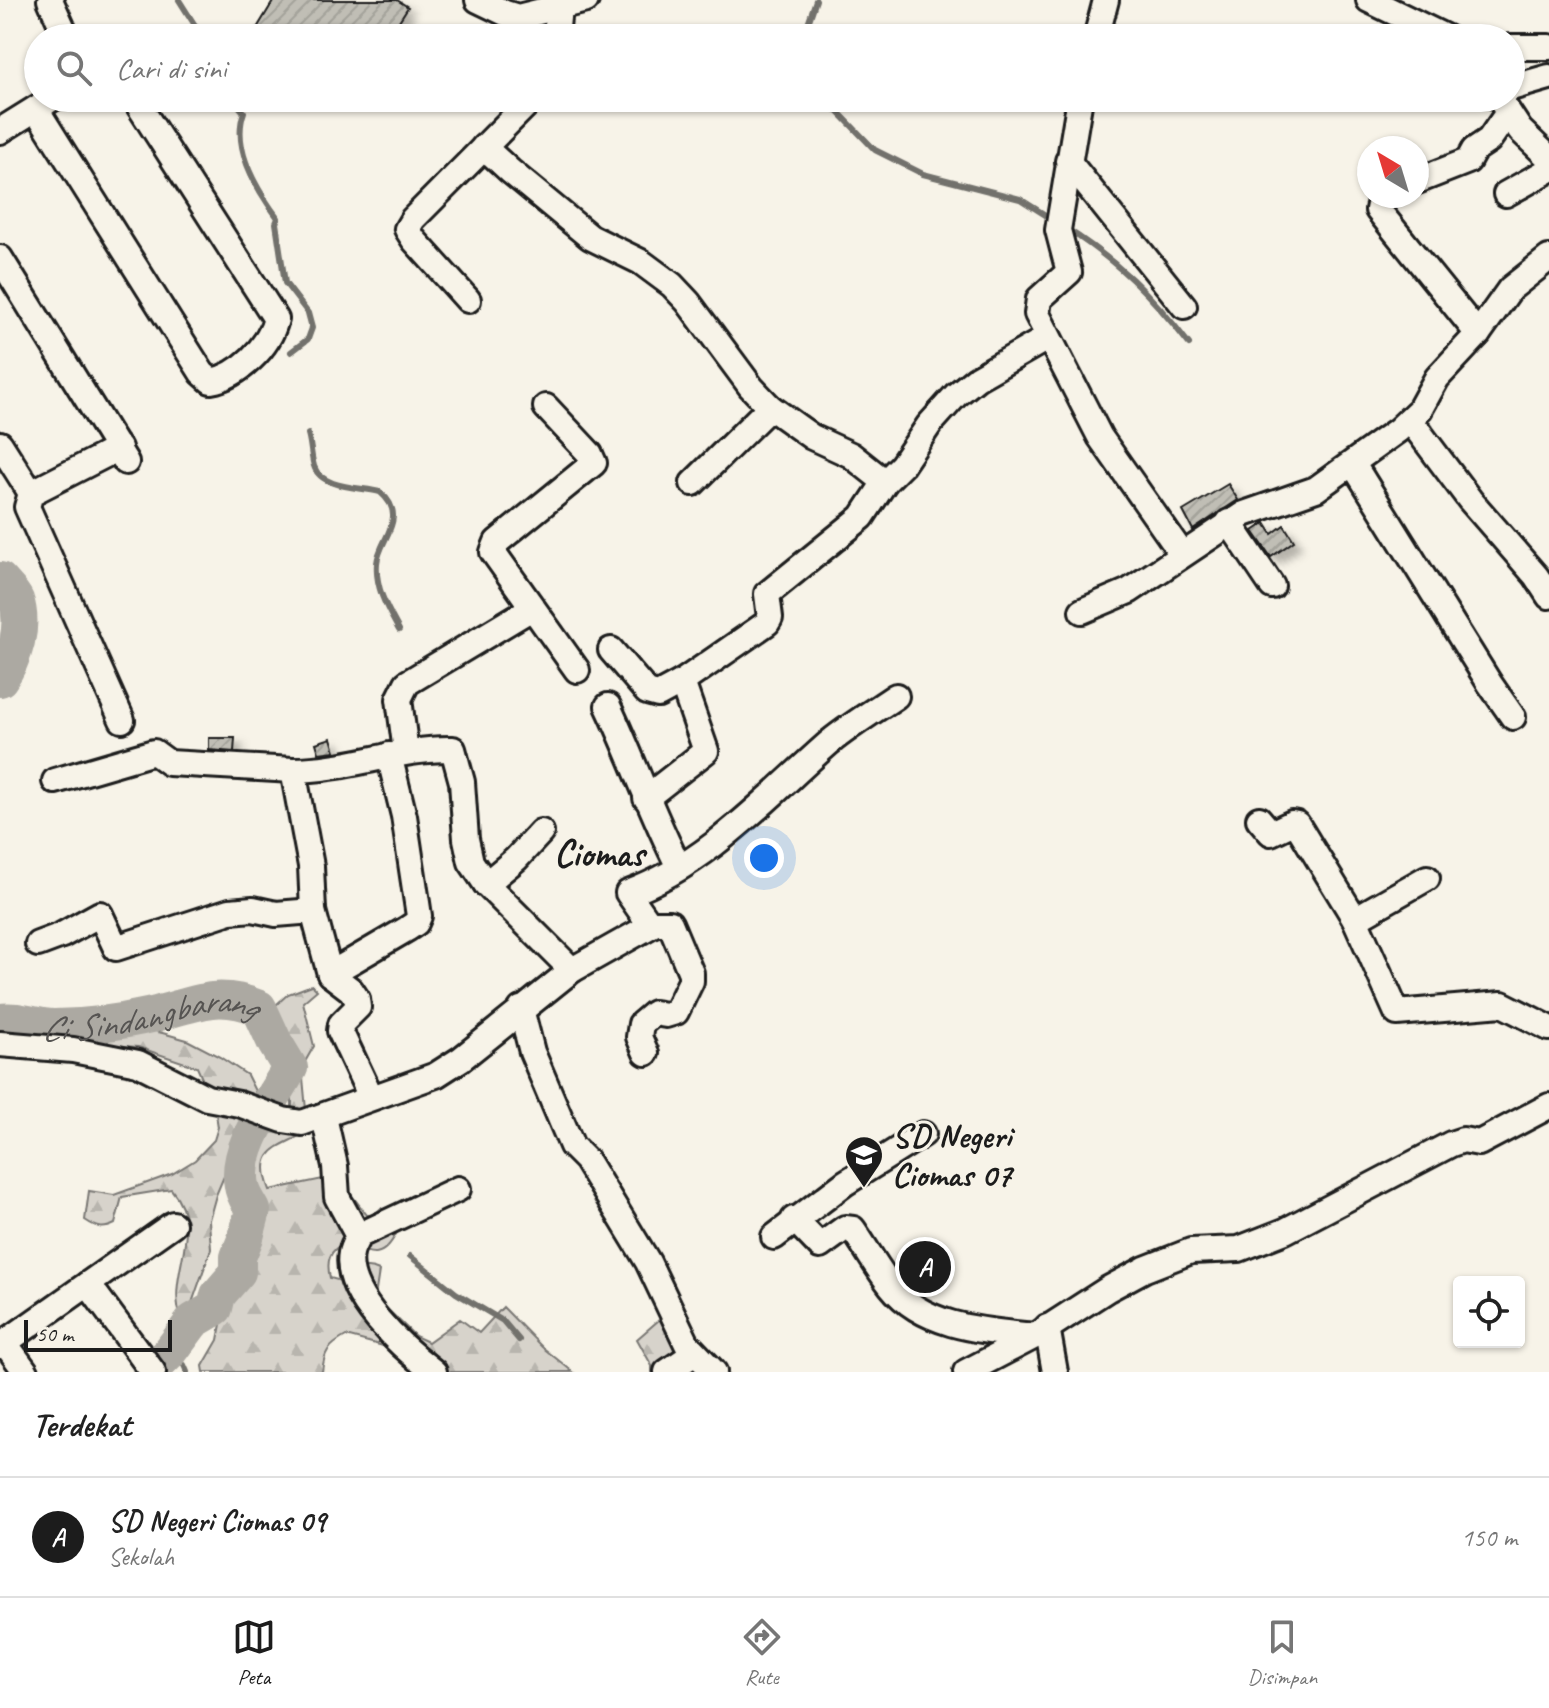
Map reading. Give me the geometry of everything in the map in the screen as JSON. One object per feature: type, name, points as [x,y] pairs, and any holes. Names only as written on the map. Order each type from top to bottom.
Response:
[{"type":"street","points":[[50,0],[61,24]]},
{"type":"street","points":[[478,0],[518,17],[576,2]]},
{"type":"street","points":[[1100,24],[1106,0]]},
{"type":"street","points":[[1369,0],[1417,24]]},
{"type":"street","points":[[564,24],[576,2]]},
{"type":"street","points":[[1525,47],[1549,47]]},
{"type":"street","points":[[1525,84],[1549,77]]},
{"type":"street","points":[[0,131],[31,112]]},
{"type":"street","points":[[50,112],[202,373],[211,381],[226,379],[272,336],[276,319],[143,112]]},
{"type":"street","points":[[468,300],[407,229],[413,219],[519,112]]},
{"type":"street","points":[[1077,112],[1058,230],[1069,272],[1037,304],[1037,314],[1100,437],[1182,554]]},
{"type":"street","points":[[1429,176],[1468,161],[1474,150],[1489,140],[1501,112]]},
{"type":"street","points":[[1508,112],[1549,158]]},
{"type":"street","points":[[484,147],[590,237],[641,262],[672,285],[770,407],[812,437],[861,461],[885,482]]},
{"type":"street","points":[[1068,161],[1184,306]]},
{"type":"street","points":[[1506,194],[1549,170]]},
{"type":"street","points":[[1378,208],[1478,334]]},
{"type":"street","points":[[0,258],[122,455],[31,493]]},
{"type":"street","points":[[1082,611],[1129,591],[1229,522],[1261,507],[1309,493],[1353,464],[1410,420],[1420,409],[1437,378],[1478,334],[1510,289],[1549,258]]},
{"type":"street","points":[[611,650],[647,692],[658,695],[767,623],[770,618],[767,594],[862,517],[885,482],[902,465],[929,425],[956,395],[977,378],[1047,338]]},
{"type":"street","points":[[546,407],[590,454],[594,463],[493,547],[495,557],[577,670]]},
{"type":"street","points":[[693,483],[770,407]]},
{"type":"street","points":[[1410,420],[1470,500],[1536,576],[1549,596]]},
{"type":"street","points":[[0,444],[8,475],[31,493]]},
{"type":"street","points":[[1353,464],[1513,717]]},
{"type":"street","points":[[31,493],[27,507],[122,720]]},
{"type":"street","points":[[1229,522],[1272,586]]},
{"type":"street","points":[[330,974],[407,929],[416,923],[419,916],[398,754],[399,699],[407,683],[532,608]]},
{"type":"street","points":[[646,798],[706,751],[682,682]]},
{"type":"street","points":[[652,925],[628,893],[679,867],[774,795],[844,732],[896,696]]},
{"type":"street","points":[[608,706],[679,867]]},
{"type":"street","points":[[55,781],[154,752],[169,763],[293,770],[453,749],[462,782],[471,862],[486,884],[572,970]]},
{"type":"street","points":[[293,770],[311,866],[313,911],[330,974],[351,990],[357,999],[358,1007],[341,1024],[340,1031],[371,1097]]},
{"type":"street","points":[[1259,819],[1271,833],[1292,823],[1297,824],[1355,919],[1397,1013],[1502,1004],[1549,1028]]},
{"type":"street","points":[[486,884],[516,859],[541,832]]},
{"type":"street","points":[[1355,919],[1427,878]]},
{"type":"street","points":[[38,944],[100,914],[116,948],[230,911],[253,909],[276,914],[313,911]]},
{"type":"street","points":[[0,1044],[73,1050],[126,1060],[153,1069],[207,1098],[302,1123],[436,1075],[461,1059],[572,970],[652,925],[668,922],[691,973],[691,981],[676,1012],[666,1015],[654,1013],[641,1024],[639,1037],[646,1053]]},
{"type":"street","points":[[521,1009],[532,1052],[572,1146],[586,1160],[648,1262],[687,1344],[714,1372]]},
{"type":"street","points":[[966,1372],[1041,1332],[1108,1289],[1173,1257],[1191,1251],[1228,1251],[1254,1244],[1285,1231],[1451,1144],[1463,1140],[1479,1143],[1549,1106]]},
{"type":"street","points":[[324,1117],[335,1166],[337,1197],[358,1236]]},
{"type":"street","points":[[774,1237],[845,1183],[923,1134]]},
{"type":"street","points":[[434,1372],[379,1324],[368,1309],[355,1279],[351,1251],[358,1236],[458,1189]]},
{"type":"street","points":[[794,1219],[820,1246],[845,1228],[853,1229],[891,1286],[914,1307],[931,1316],[974,1328],[1041,1332]]},
{"type":"street","points":[[26,1372],[2,1345],[173,1224]]},
{"type":"street","points":[[88,1284],[153,1372]]},
{"type":"street","points":[[1041,1332],[1055,1372]]},
{"type":"street","points":[[667,1372],[695,1353]]},
{"type":"green space","points":[[312,985],[317,990],[303,1002],[314,1046],[302,1067],[308,1131],[280,1146],[268,1157],[265,1165],[270,1190],[337,1176],[367,1215],[374,1215],[381,1208],[392,1217],[397,1232],[386,1248],[375,1253],[345,1243],[335,1249],[330,1257],[330,1278],[341,1281],[364,1268],[379,1271],[375,1297],[415,1336],[428,1342],[460,1319],[479,1333],[503,1307],[542,1347],[573,1372],[438,1372],[413,1354],[346,1336],[328,1350],[322,1372],[204,1372],[203,1366],[218,1340],[226,1298],[250,1261],[260,1220],[252,1186],[257,1136],[264,1125],[292,1114],[294,1068],[263,1006],[277,1004],[288,994]]},
{"type":"green space","points":[[122,1028],[145,1028],[187,1040],[247,1075],[255,1091],[249,1117],[216,1195],[209,1220],[211,1249],[187,1317],[181,1318],[177,1302],[186,1221],[171,1189],[122,1197],[115,1224],[111,1226],[100,1227],[85,1220],[89,1191],[114,1195],[172,1174],[195,1160],[214,1140],[218,1127],[215,1108],[197,1067],[138,1047],[106,1045],[111,1035]]},
{"type":"green space","points":[[674,1307],[687,1372],[652,1372],[652,1366],[637,1339]]},
{"type":"building","points":[[274,0],[397,0],[408,7],[397,24],[259,24]]},
{"type":"building","points":[[1228,484],[1238,500],[1193,530],[1183,511]]},
{"type":"building","points":[[1265,523],[1272,534],[1284,525],[1294,541],[1271,557],[1253,531]]},
{"type":"building","points":[[209,738],[235,738],[234,752],[209,750]]},
{"type":"building","points":[[331,738],[335,751],[319,753],[316,743]]},
{"type":"waterway","points":[[179,0],[194,24]]},
{"type":"waterway","points":[[808,24],[816,0]]},
{"type":"waterway","points":[[244,112],[241,140],[248,168],[278,218],[276,223],[285,283],[308,313],[312,328],[308,339],[291,352]]},
{"type":"waterway","points":[[838,112],[875,150],[923,174],[1020,199],[1055,221]]},
{"type":"waterway","points":[[1064,227],[1100,252],[1132,280],[1189,344]]},
{"type":"waterway","points":[[308,434],[318,474],[343,486],[380,492],[389,501],[393,519],[379,554],[377,572],[383,598],[399,630]]},
{"type":"waterway","name":"Ci Sindangbarang","points":[[0,580],[11,592],[19,610],[19,631],[14,652],[0,679]]},
{"type":"waterway","name":"Ci Sindangbarang","points":[[0,1021],[54,1027],[91,1025],[140,1018],[205,1001],[230,1000],[259,1008],[290,1068],[256,1125],[244,1156],[242,1186],[253,1210],[238,1257],[238,1272],[218,1295],[215,1308],[193,1321],[150,1372]]},
{"type":"waterway","points":[[410,1256],[456,1293],[503,1321],[519,1340]]},
{"type":"waterway","points":[[170,1352],[187,1372]]},
{"type":"place","name":"SD Negeri Ciomas 07","points":[[864,1189]]},
{"type":"place","name":"SD Negeri Ciomas 09","points":[[925,1267]]},
{"type":"district","name":"Ciomas","points":[[599,853]]}]
